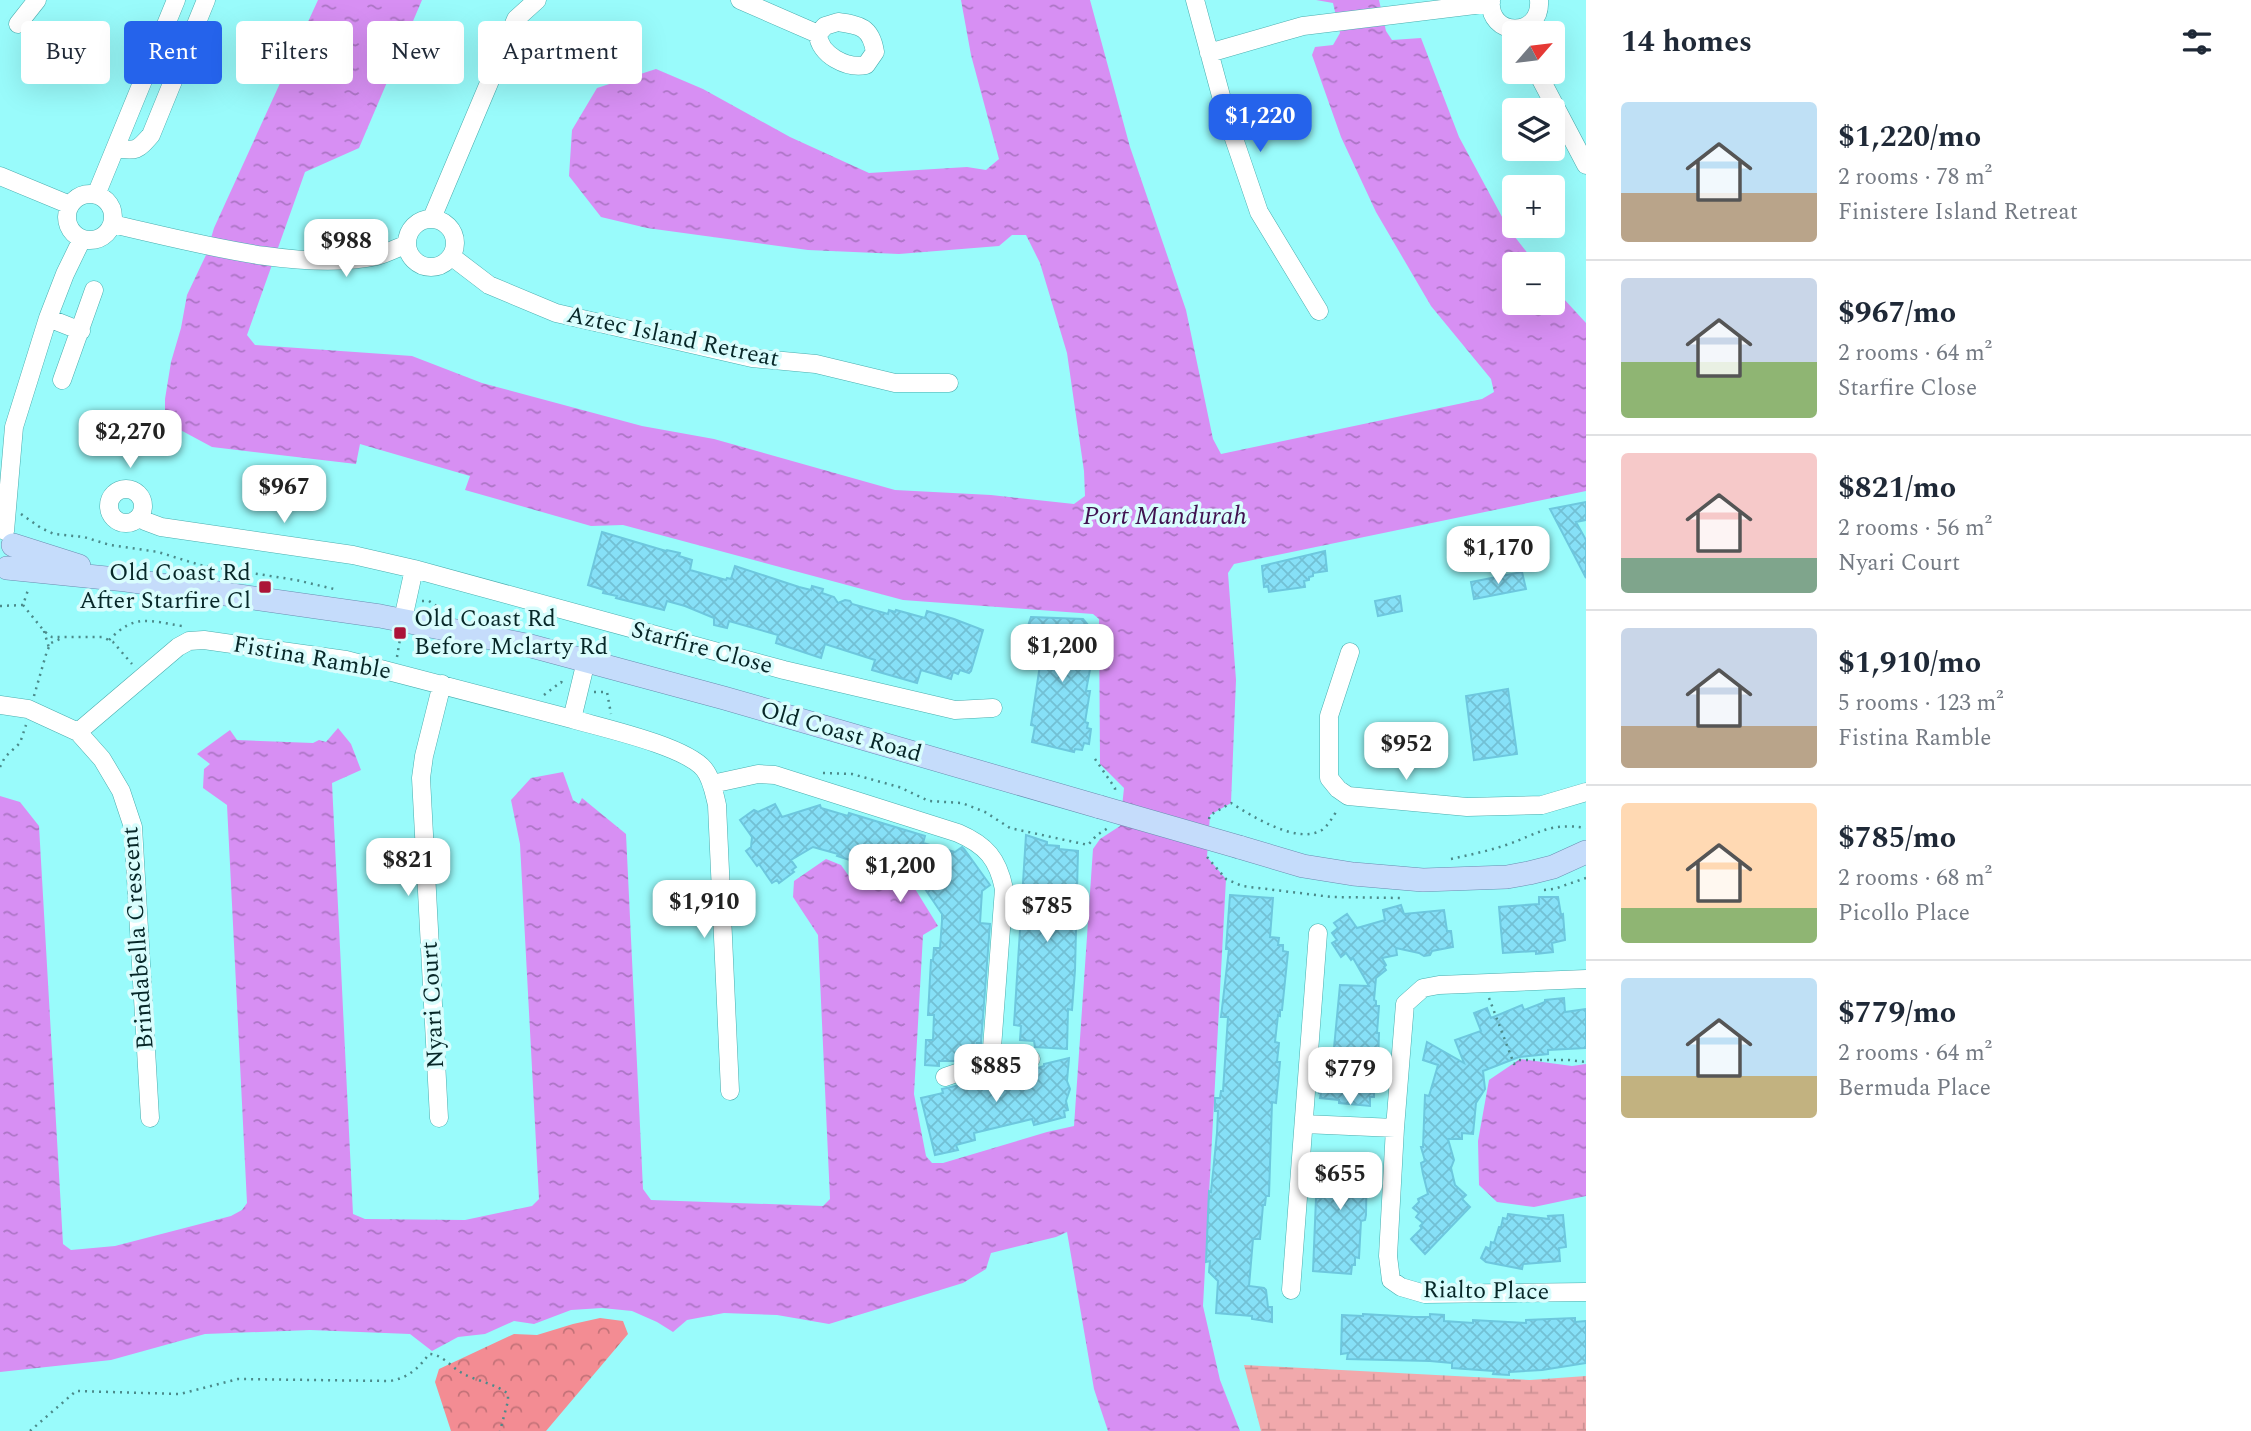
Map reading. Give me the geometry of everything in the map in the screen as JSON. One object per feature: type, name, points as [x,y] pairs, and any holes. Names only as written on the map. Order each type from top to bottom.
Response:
[{"type":"main road","name":"Old Coast Road","points":[[6,534],[13,555],[3,570],[126,580],[402,628],[531,646],[842,732],[1303,866],[1353,874],[1423,880],[1507,877],[1553,867],[1586,866]]},
{"type":"main road","name":"Old Coast Road","points":[[6,534],[126,580]]},
{"type":"main road","name":"Old Coast Road","points":[[1553,867],[1586,852]]},
{"type":"street","points":[[18,24],[37,0]]},
{"type":"street","points":[[96,195],[176,0]]},
{"type":"street","points":[[116,148],[131,151],[139,149],[151,135],[206,0]]},
{"type":"street","points":[[432,218],[516,19],[537,0]]},
{"type":"street","points":[[740,0],[818,34]]},
{"type":"street","points":[[1195,0],[1227,118],[1259,212],[1319,311]]},
{"type":"street","points":[[1533,21],[1538,14],[1539,0]]},
{"type":"street","points":[[1209,53],[1303,26],[1491,2],[1492,12],[1502,24]]},
{"type":"street","points":[[1543,84],[1586,165]]},
{"type":"street","points":[[0,176],[70,205]]},
{"type":"street","points":[[81,195],[103,198],[112,209],[109,231],[97,240],[76,236],[66,218],[70,205],[81,195]]},
{"type":"street","points":[[432,218],[444,222],[453,232],[455,244],[451,256],[440,265],[430,267],[421,265],[411,257],[407,244],[411,229],[421,220],[432,218]]},
{"type":"street","points":[[112,224],[276,257],[338,261],[378,256],[407,244]]},
{"type":"street","points":[[0,450],[13,427],[48,318],[82,239]]},
{"type":"street","name":"Aztec Island Retreat","points":[[451,256],[489,285],[556,313],[752,358],[816,364],[895,383],[949,383]]},
{"type":"street","points":[[62,380],[94,290]]},
{"type":"street","points":[[48,318],[81,331]]},
{"type":"street","points":[[6,534],[13,427]]},
{"type":"street","name":"Starfire Close","points":[[139,517],[161,527],[353,555],[414,569],[784,670],[955,710],[993,708]]},
{"type":"street","points":[[402,628],[414,569]]},
{"type":"street","name":"Fistina Ramble","points":[[78,732],[178,647],[189,641],[204,640],[346,660],[572,719],[669,748],[693,758],[705,770],[717,805],[730,1091]]},
{"type":"street","points":[[1350,652],[1329,716],[1329,778],[1348,796],[1479,807],[1542,805],[1586,792]]},
{"type":"street","points":[[572,719],[586,661]]},
{"type":"street","name":"Nyari Court","points":[[439,1118],[421,778],[442,684]]},
{"type":"street","name":"Brindabella Crescent","points":[[0,705],[28,709],[78,732],[102,759],[121,791],[133,827],[150,1118]]},
{"type":"street","points":[[712,785],[758,774],[775,775],[958,833],[987,850],[1000,872],[1004,889],[991,1061]]},
{"type":"street","points":[[1291,1290],[1318,933]]},
{"type":"street","name":"Rialto Place","points":[[1586,979],[1423,988],[1405,1004],[1388,1256],[1391,1280],[1401,1287],[1425,1294],[1586,1292]]},
{"type":"street","points":[[945,1077],[991,1061],[1031,1059]]},
{"type":"street","points":[[1304,1124],[1395,1128]]},
{"type":"path","points":[[23,605],[52,637],[102,637],[113,642],[143,677]]},
{"type":"path","points":[[396,661],[402,628]]},
{"type":"path","points":[[44,631],[49,648]]},
{"type":"path","points":[[33,698],[51,643],[61,638]]},
{"type":"path","points":[[544,695],[561,682],[572,686]]},
{"type":"path","points":[[593,692],[607,692],[612,716]]},
{"type":"path","points":[[0,767],[5,757],[20,743],[27,721]]},
{"type":"path","points":[[0,757],[5,757]]},
{"type":"path","points":[[820,774],[852,774],[899,787],[929,801],[962,803],[985,812],[1010,828],[1088,845],[1097,835],[1109,811],[1115,788],[1095,759]]},
{"type":"path","points":[[1490,984],[1489,1000],[1514,1064],[1519,1060],[1586,1062]]},
{"type":"path","points":[[30,1431],[76,1391],[180,1394],[238,1379],[397,1381],[419,1368],[429,1354],[436,1354],[458,1372],[508,1394],[500,1431]]},
{"type":"green space","points":[[600,1318],[623,1321],[628,1334],[546,1431],[451,1431],[435,1382],[439,1369],[514,1334],[537,1335]]},
{"type":"green space","points":[[1244,1365],[1530,1380],[1586,1376],[1586,1431],[1261,1431]]},
{"type":"water","name":"Port Mandurah","points":[[318,0],[422,0],[413,21],[367,21],[367,84],[386,84],[359,148],[305,172],[247,335],[255,345],[412,356],[482,383],[642,426],[714,439],[895,490],[991,495],[1074,504],[1085,496],[1084,471],[1067,353],[1040,263],[1026,235],[1012,235],[999,246],[899,254],[808,250],[647,228],[601,217],[569,176],[572,130],[597,88],[609,84],[642,84],[642,74],[656,69],[703,89],[790,137],[869,173],[967,167],[986,170],[999,159],[971,55],[961,0],[1090,0],[1130,147],[1186,310],[1213,439],[1221,454],[1482,399],[1494,392],[1491,379],[1431,306],[1376,212],[1341,137],[1312,55],[1315,47],[1333,45],[1340,33],[1333,3],[1316,0],[1379,0],[1386,31],[1392,40],[1421,38],[1459,137],[1502,217],[1502,238],[1516,238],[1527,252],[1502,252],[1502,315],[1565,315],[1565,300],[1586,323],[1586,491],[1234,564],[1228,573],[1236,680],[1231,803],[1210,815],[1207,857],[1226,879],[1203,1306],[1220,1380],[1240,1431],[1108,1431],[1094,1389],[1067,1232],[991,1253],[986,1269],[963,1283],[829,1324],[777,1315],[724,1313],[687,1320],[673,1332],[632,1311],[602,1308],[571,1310],[534,1324],[514,1321],[485,1334],[458,1337],[432,1351],[410,1334],[310,1330],[205,1334],[111,1360],[0,1372],[0,796],[20,802],[39,826],[63,1244],[71,1250],[115,1246],[231,1216],[242,1210],[247,1203],[227,805],[203,788],[204,769],[210,764],[197,754],[230,730],[237,740],[313,743],[319,740],[326,742],[338,728],[351,744],[361,770],[332,783],[353,1214],[365,1219],[465,1220],[532,1206],[539,1199],[520,844],[511,800],[531,778],[563,772],[573,800],[579,804],[582,798],[626,834],[643,1189],[651,1200],[823,1206],[830,1199],[818,935],[793,897],[794,881],[826,859],[841,865],[851,879],[896,891],[912,884],[938,926],[923,935],[914,1094],[926,1156],[932,1163],[943,1163],[1074,1126],[1093,849],[1100,839],[1120,826],[1124,788],[1100,764],[1099,619],[1093,614],[903,600],[623,525],[591,526],[465,490],[470,476],[360,444],[356,464],[212,447],[173,426],[165,414],[165,399],[187,295],[206,255],[214,228],[280,84],[353,84],[353,21],[308,21]]},
{"type":"water","points":[[1520,1059],[1572,1066],[1586,1064],[1586,1196],[1534,1207],[1497,1202],[1479,1185],[1478,1141],[1489,1080]]},
{"type":"building","points":[[1586,502],[1586,520],[1576,522],[1586,540],[1586,578],[1550,509]]},
{"type":"building","points":[[602,532],[680,553],[679,556],[692,560],[690,570],[726,580],[731,579],[735,566],[799,587],[823,589],[822,593],[834,597],[838,603],[845,600],[888,614],[889,610],[896,610],[925,618],[927,611],[954,619],[983,630],[971,671],[969,673],[960,670],[958,674],[953,672],[951,679],[921,670],[917,683],[872,670],[875,660],[825,644],[821,658],[776,643],[778,635],[729,621],[727,628],[714,625],[714,618],[685,606],[667,601],[664,610],[616,598],[617,596],[603,593],[604,590],[588,585]]},
{"type":"building","points":[[1325,551],[1327,571],[1313,573],[1309,580],[1304,581],[1305,587],[1269,592],[1268,586],[1264,587],[1262,566]]},
{"type":"building","points":[[1522,572],[1526,589],[1474,599],[1471,582]]},
{"type":"building","points":[[1400,596],[1402,611],[1378,616],[1375,601]]},
{"type":"building","points":[[1031,617],[1083,619],[1089,626],[1091,664],[1086,691],[1090,691],[1085,722],[1088,723],[1087,728],[1091,729],[1089,744],[1084,743],[1082,750],[1075,749],[1074,752],[1032,742],[1035,726],[1031,725],[1040,665],[1045,666],[1050,640],[1033,639],[1032,636],[1025,635]]},
{"type":"building","points":[[1508,689],[1517,754],[1474,760],[1466,696]]},
{"type":"building","points":[[775,804],[782,817],[820,805],[821,808],[848,816],[849,813],[925,836],[923,843],[955,852],[962,847],[964,849],[990,885],[982,891],[980,923],[990,924],[981,1043],[977,1043],[976,1054],[955,1061],[939,1061],[939,1066],[925,1065],[926,1040],[933,1040],[934,1015],[928,1015],[931,960],[934,948],[940,948],[942,914],[921,883],[893,876],[891,885],[853,874],[856,862],[813,847],[791,860],[796,867],[792,870],[794,872],[779,883],[777,880],[772,883],[746,851],[751,847],[752,837],[740,820],[754,810],[758,812]]},
{"type":"building","points":[[1026,835],[1047,842],[1047,845],[1059,846],[1059,849],[1078,851],[1075,970],[1072,1010],[1068,1009],[1067,1049],[1035,1047],[1034,1041],[1020,1040],[1021,1026],[1014,1025]]},
{"type":"building","points":[[1230,895],[1273,898],[1270,937],[1279,938],[1278,945],[1283,945],[1283,951],[1288,952],[1282,1010],[1280,1016],[1278,1015],[1275,1042],[1279,1043],[1277,1062],[1280,1062],[1276,1103],[1272,1102],[1269,1196],[1266,1196],[1263,1205],[1260,1239],[1253,1239],[1249,1286],[1266,1290],[1268,1307],[1272,1307],[1272,1322],[1252,1319],[1252,1316],[1216,1313],[1218,1281],[1209,1272],[1210,1261],[1206,1262],[1209,1191],[1211,1192],[1217,1133],[1218,1111],[1215,1111],[1215,1098],[1220,1098],[1223,1091],[1228,1017],[1221,1017],[1229,949],[1226,949]]},
{"type":"building","points":[[1539,897],[1558,897],[1561,915],[1563,914],[1565,940],[1552,943],[1553,952],[1503,953],[1499,907],[1539,904]]},
{"type":"building","points":[[1401,905],[1404,914],[1444,910],[1453,947],[1432,951],[1430,955],[1424,956],[1396,948],[1397,955],[1382,958],[1386,970],[1376,978],[1374,1000],[1376,1006],[1379,1006],[1379,1033],[1378,1063],[1374,1063],[1374,1097],[1370,1097],[1370,1106],[1320,1098],[1321,1062],[1326,1063],[1327,1048],[1334,1048],[1340,985],[1369,986],[1353,958],[1351,960],[1346,953],[1341,957],[1332,943],[1337,940],[1332,933],[1338,928],[1334,923],[1347,914],[1357,928],[1385,920],[1383,910]]},
{"type":"building","points":[[1564,998],[1565,1012],[1586,1009],[1586,1048],[1548,1050],[1548,1054],[1519,1057],[1483,1071],[1485,1089],[1476,1103],[1473,1134],[1462,1133],[1462,1139],[1448,1139],[1454,1160],[1451,1168],[1455,1185],[1466,1195],[1462,1199],[1470,1207],[1425,1254],[1411,1239],[1422,1228],[1420,1226],[1423,1223],[1416,1217],[1419,1213],[1413,1208],[1419,1202],[1418,1199],[1428,1194],[1421,1163],[1425,1161],[1421,1147],[1425,1095],[1429,1096],[1438,1065],[1423,1060],[1427,1042],[1464,1063],[1455,1040],[1481,1031],[1474,1013],[1487,1008],[1491,1018],[1522,1005],[1524,1010],[1545,1000]]},
{"type":"building","points":[[1069,1058],[1067,1081],[1070,1089],[1065,1117],[1034,1125],[1032,1119],[974,1133],[975,1140],[956,1145],[958,1150],[935,1155],[921,1098],[943,1093],[942,1089],[1032,1070]]},
{"type":"building","points":[[1317,1153],[1367,1155],[1366,1215],[1365,1220],[1361,1221],[1359,1258],[1355,1257],[1351,1274],[1313,1271],[1316,1198],[1321,1198],[1323,1173],[1315,1173]]},
{"type":"building","points":[[1508,1214],[1549,1219],[1548,1216],[1563,1215],[1566,1247],[1559,1248],[1560,1261],[1523,1264],[1522,1269],[1486,1262],[1481,1258],[1486,1247],[1490,1249],[1491,1242],[1494,1243],[1503,1218],[1507,1219]]},
{"type":"building","points":[[1342,1315],[1414,1317],[1444,1315],[1444,1321],[1473,1323],[1473,1320],[1526,1323],[1526,1320],[1575,1318],[1575,1322],[1586,1321],[1586,1363],[1509,1372],[1509,1375],[1493,1374],[1494,1371],[1452,1368],[1452,1363],[1347,1359],[1348,1353],[1341,1354]]},
{"type":"place","name":"Old Coast Rd After Starfire Cl","points":[[265,587]]},
{"type":"place","name":"Old Coast Rd Before Mclarty Rd","points":[[400,633]]}]
